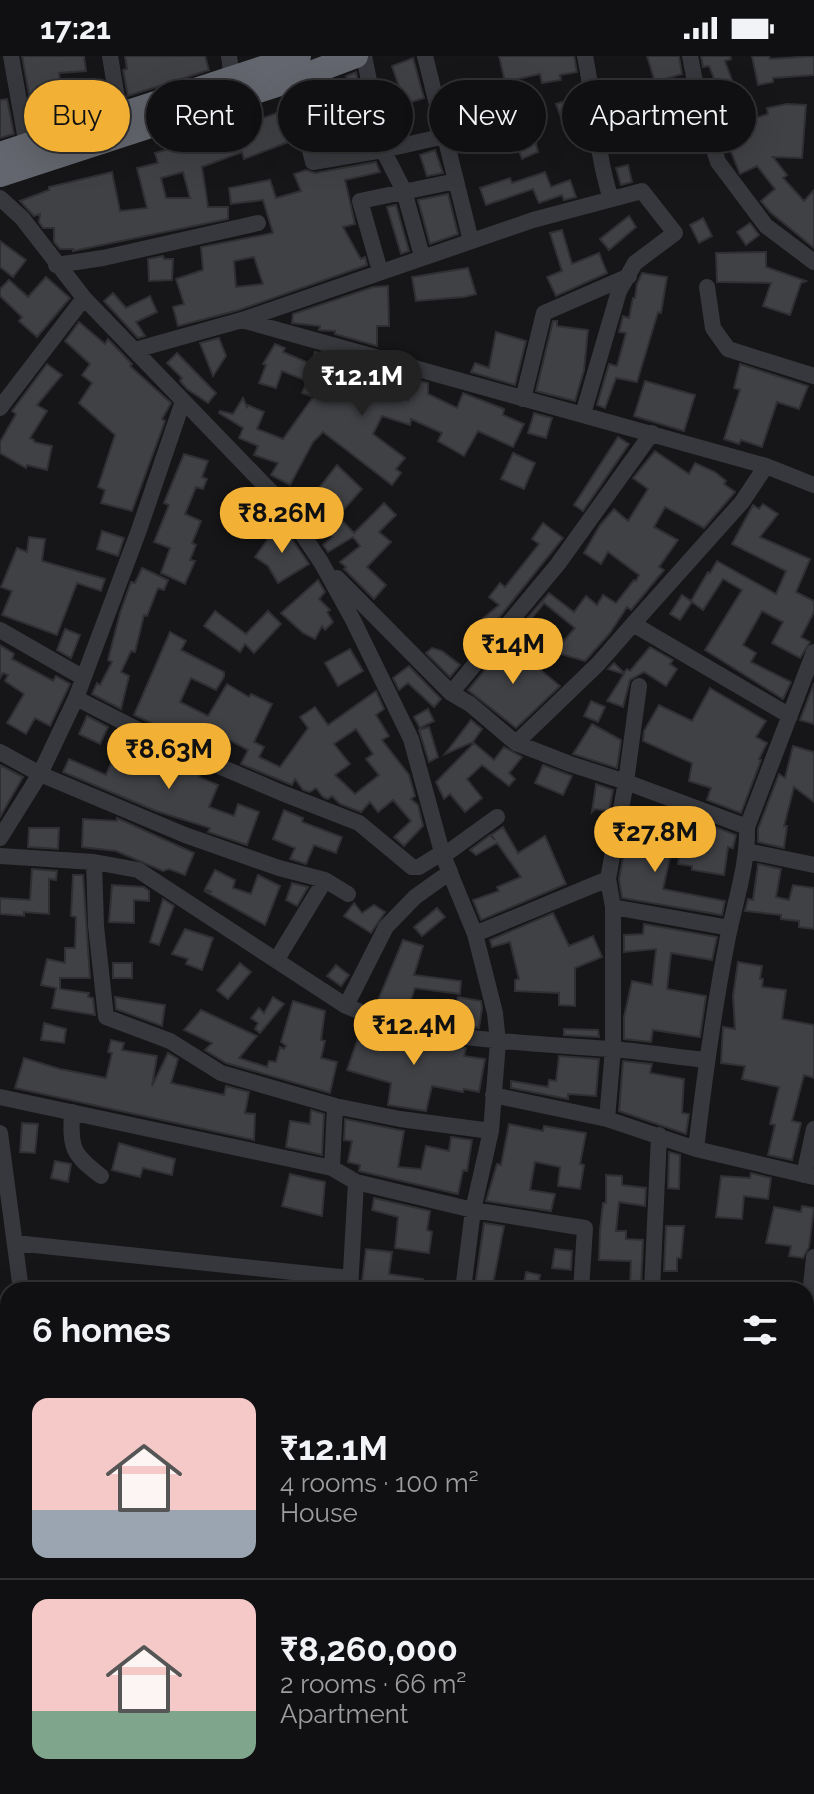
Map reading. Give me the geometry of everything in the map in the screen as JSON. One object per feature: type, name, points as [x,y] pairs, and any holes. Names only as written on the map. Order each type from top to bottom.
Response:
[{"type":"highway","points":[[130,112],[230,67],[299,56]]},
{"type":"highway","points":[[292,80],[356,56]]},
{"type":"highway","points":[[0,175],[278,85]]},
{"type":"highway","points":[[0,154],[24,147]]},
{"type":"street","points":[[11,56],[24,129]]},
{"type":"street","points":[[110,56],[114,80]]},
{"type":"street","points":[[364,56],[369,80]]},
{"type":"street","points":[[425,56],[431,80]]},
{"type":"street","points":[[585,56],[601,169],[611,199]]},
{"type":"street","points":[[690,56],[699,102],[718,162],[766,226],[814,262]]},
{"type":"street","points":[[310,152],[313,162],[371,152]]},
{"type":"street","points":[[384,152],[404,191],[422,256]]},
{"type":"street","points":[[449,152],[471,241]]},
{"type":"street","points":[[380,271],[360,201],[456,181]]},
{"type":"street","points":[[135,350],[242,320],[533,220],[642,191],[675,233],[635,263],[619,291],[583,414]]},
{"type":"street","points":[[0,198],[22,218],[84,298],[280,501],[321,562],[353,620],[411,739],[447,864],[475,934],[495,1013],[498,1042],[491,1131],[473,1210],[464,1282]]},
{"type":"street","points":[[56,265],[103,258],[258,223]]},
{"type":"street","points":[[523,399],[544,313],[629,276]]},
{"type":"street","points":[[707,287],[713,328],[728,349],[814,376]]},
{"type":"street","points":[[0,408],[84,298]]},
{"type":"street","points":[[242,320],[652,433],[766,466],[814,485]]},
{"type":"street","points":[[0,838],[40,774],[76,698],[183,401]]},
{"type":"street","points":[[451,693],[558,564],[652,433]]},
{"type":"street","points":[[516,743],[598,664],[742,502],[766,466]]},
{"type":"street","points":[[321,562],[451,693],[470,704],[516,743],[747,827]]},
{"type":"street","points":[[633,624],[790,716]]},
{"type":"street","points":[[0,630],[82,677]]},
{"type":"street","points":[[696,1149],[707,1060],[747,851],[747,827],[814,652]]},
{"type":"street","points":[[607,1119],[613,1049],[613,907],[608,879],[639,686]]},
{"type":"street","points":[[76,698],[160,741],[359,823],[412,867],[419,867],[440,854],[447,864]]},
{"type":"street","points":[[0,752],[40,774],[185,835],[279,868],[325,880],[348,894]]},
{"type":"street","points":[[346,1006],[386,927],[497,817]]},
{"type":"street","points":[[747,851],[814,865]]},
{"type":"street","points":[[0,856],[94,862],[138,870],[346,1006],[406,1026],[498,1042],[613,1049],[707,1060]]},
{"type":"street","points":[[94,862],[96,926],[106,1017],[170,1041],[221,1073],[335,1106],[400,1119],[491,1131]]},
{"type":"street","points":[[475,934],[608,879]]},
{"type":"street","points":[[277,959],[325,880]]},
{"type":"street","points":[[613,907],[730,928]]},
{"type":"street","points":[[493,1095],[607,1119],[696,1149],[809,1176],[814,1129]]},
{"type":"street","points":[[0,1097],[332,1168],[356,1182],[473,1210],[585,1228],[582,1282]]},
{"type":"street","points":[[332,1168],[335,1106]]},
{"type":"street","points":[[72,1112],[70,1141],[77,1158],[101,1176]]},
{"type":"street","points":[[0,1133],[20,1282]]},
{"type":"street","points":[[652,1282],[659,1135]]},
{"type":"street","points":[[350,1282],[356,1182]]},
{"type":"street","points":[[15,1243],[334,1282]]},
{"type":"street","points":[[812,1282],[814,1257]]},
{"type":"building","points":[[22,56],[84,56],[86,71],[59,73],[60,80],[26,80]]},
{"type":"building","points":[[125,56],[205,56],[209,70],[178,80],[146,80],[146,90],[130,95],[130,80],[125,80],[123,70],[127,69]]},
{"type":"building","points":[[499,56],[574,56],[577,72],[560,75],[561,80],[546,82],[541,80],[540,74],[505,80]]},
{"type":"building","points":[[647,56],[679,56],[682,74],[654,80]]},
{"type":"building","points":[[701,56],[730,56],[731,59],[725,61],[732,80],[715,80],[709,66],[703,67]]},
{"type":"building","points":[[752,56],[769,56],[770,59],[814,56],[814,75],[773,78],[773,82],[758,85]]},
{"type":"building","points":[[413,58],[424,98],[413,101],[413,80],[397,80],[392,66]]},
{"type":"building","points":[[356,72],[358,80],[347,80],[346,76]]},
{"type":"building","points":[[7,99],[14,134],[0,138],[0,100]]},
{"type":"building","points":[[562,102],[562,120],[556,104]]},
{"type":"building","points":[[787,104],[806,105],[802,158],[773,157],[787,175],[783,178],[804,201],[814,190],[814,248],[761,201],[775,189],[757,166],[740,174],[731,152],[756,152],[756,118],[768,114],[767,108]]},
{"type":"building","points":[[278,113],[278,146],[244,159],[242,152],[262,152],[262,118]]},
{"type":"building","points":[[242,152],[202,167],[208,207],[228,207],[228,219],[73,251],[60,249],[54,242],[54,228],[43,228],[39,222],[40,214],[34,216],[20,201],[49,190],[49,187],[112,172],[120,211],[147,208],[137,168],[158,163],[155,153]],"holes":[[[183,172],[190,198],[166,198],[161,178]]]},
{"type":"building","points":[[436,152],[443,173],[427,176],[420,155]]},
{"type":"building","points":[[520,152],[538,152],[522,159]]},
{"type":"building","points":[[376,162],[380,172],[345,180],[355,224],[343,227],[361,259],[365,257],[367,265],[239,310],[178,326],[173,307],[184,304],[176,279],[203,270],[201,247],[273,233],[263,200],[231,204],[229,188],[270,180],[276,198],[301,191],[294,174],[306,170],[315,173]],"holes":[[[254,257],[263,284],[236,287],[234,261]]]},
{"type":"building","points":[[628,165],[632,182],[621,185],[616,168]]},
{"type":"building","points":[[545,172],[551,187],[570,180],[576,197],[564,200],[562,195],[539,203],[533,189],[486,205],[480,188],[510,178],[512,183]]},
{"type":"building","points":[[448,194],[458,234],[430,244],[418,200]]},
{"type":"building","points":[[396,205],[409,251],[401,254],[387,207]]},
{"type":"building","points":[[629,216],[636,227],[609,250],[600,239]]},
{"type":"building","points":[[703,218],[712,236],[699,243],[690,225]]},
{"type":"building","points":[[750,223],[759,235],[746,245],[737,232]]},
{"type":"building","points":[[562,230],[572,264],[599,253],[607,273],[556,296],[547,277],[562,271],[550,233]]},
{"type":"building","points":[[0,241],[26,260],[13,277],[0,267]]},
{"type":"building","points":[[766,252],[766,267],[806,281],[801,283],[790,315],[763,306],[771,283],[717,282],[716,253]]},
{"type":"building","points":[[163,256],[164,259],[173,259],[172,280],[149,281],[148,259]]},
{"type":"building","points":[[468,268],[476,294],[416,301],[412,277]]},
{"type":"building","points":[[642,273],[667,277],[661,313],[658,312],[637,382],[616,378],[605,408],[597,405],[609,364],[617,366],[626,333],[619,332],[623,316],[629,318]]},
{"type":"building","points":[[46,277],[70,298],[37,337],[19,321],[22,317],[0,296],[0,289],[9,280],[28,297]]},
{"type":"building","points":[[388,286],[389,326],[377,326],[377,346],[335,334],[335,331],[319,330],[320,326],[292,323],[293,314],[373,287]]},
{"type":"building","points":[[113,293],[126,308],[150,296],[157,312],[136,322],[145,336],[138,338],[104,301]]},
{"type":"building","points":[[553,321],[557,321],[557,326],[588,330],[584,370],[575,401],[536,391]]},
{"type":"building","points":[[79,322],[105,344],[108,339],[132,364],[130,366],[171,403],[162,419],[165,421],[132,511],[101,503],[105,490],[98,487],[115,435],[79,403],[92,383],[82,375],[90,364],[65,341]]},
{"type":"building","points":[[496,332],[526,341],[515,385],[471,372],[475,363],[489,368]]},
{"type":"building","points":[[219,338],[226,356],[213,376],[200,343]]},
{"type":"building","points":[[275,344],[285,348],[283,352],[311,364],[315,352],[346,360],[340,380],[372,392],[373,388],[408,400],[409,378],[428,383],[428,394],[457,408],[463,393],[504,409],[503,415],[524,424],[513,447],[478,431],[464,456],[438,441],[442,433],[411,419],[410,425],[382,416],[373,434],[405,458],[396,469],[401,473],[392,485],[323,432],[313,442],[290,485],[271,475],[278,463],[254,455],[258,446],[239,438],[243,428],[219,413],[233,414],[243,398],[247,407],[264,412],[257,429],[283,439],[313,397],[302,393],[307,381],[282,371],[276,388],[259,383],[266,365],[263,364]]},
{"type":"building","points":[[177,353],[216,393],[208,403],[187,389],[180,381],[182,378],[167,363]]},
{"type":"building","points":[[47,364],[62,375],[37,405],[47,411],[30,438],[52,446],[47,470],[27,465],[26,468],[0,453],[0,442],[16,414],[12,411]]},
{"type":"building","points":[[740,364],[808,386],[799,409],[777,402],[762,447],[741,440],[739,444],[724,439],[740,390],[734,388]]},
{"type":"building","points":[[645,381],[695,395],[684,431],[634,416]]},
{"type":"building","points":[[534,413],[552,418],[546,438],[528,433]]},
{"type":"building","points":[[618,437],[629,444],[583,511],[574,505]]},
{"type":"building","points":[[655,451],[689,474],[695,463],[715,472],[735,492],[704,528],[665,507],[654,527],[678,540],[659,567],[664,570],[631,610],[627,607],[610,633],[585,661],[554,652],[575,628],[544,603],[515,639],[511,637],[549,593],[574,612],[586,596],[597,605],[603,595],[616,603],[636,581],[639,575],[608,552],[601,564],[584,553],[600,525],[614,509],[628,521],[648,489],[633,478]]},
{"type":"building","points":[[513,453],[535,463],[524,489],[501,479]]},
{"type":"building","points":[[184,454],[208,461],[202,477],[207,479],[203,489],[196,487],[185,514],[201,521],[192,543],[196,545],[190,560],[195,561],[185,584],[161,573],[170,548],[154,542],[169,505],[164,503]]},
{"type":"building","points":[[337,465],[362,489],[338,516],[354,533],[384,503],[396,515],[379,532],[391,542],[367,567],[386,585],[374,599],[340,562],[360,546],[353,537],[328,552],[323,545],[332,537],[301,511]]},
{"type":"building","points":[[763,504],[778,514],[760,537],[810,559],[796,592],[814,601],[814,612],[801,637],[810,642],[800,658],[772,643],[783,622],[762,611],[743,645],[756,653],[751,662],[791,682],[783,699],[705,650],[742,590],[723,579],[703,610],[692,602],[680,620],[670,614],[682,595],[691,601],[717,561],[776,594],[786,571],[732,544],[753,505],[759,509]]},
{"type":"building","points":[[280,522],[309,564],[278,583],[268,566],[255,557]]},
{"type":"building","points":[[543,523],[563,538],[485,635],[475,625],[499,605],[489,597],[500,583],[505,587],[539,544],[532,539]]},
{"type":"building","points":[[102,531],[124,538],[118,556],[97,549]]},
{"type":"building","points":[[29,537],[45,539],[42,561],[105,579],[101,591],[77,583],[57,635],[2,615],[12,591],[1,587],[17,548],[27,552]]},
{"type":"building","points":[[142,568],[168,580],[164,590],[158,588],[147,616],[144,615],[135,652],[131,651],[121,672],[129,676],[121,709],[92,694],[112,662],[108,660],[120,613],[131,582],[135,583]]},
{"type":"building","points":[[318,580],[325,592],[319,599],[330,610],[327,612],[333,622],[325,630],[322,626],[315,639],[303,633],[281,613]]},
{"type":"building","points":[[215,611],[246,634],[268,611],[281,624],[254,653],[245,644],[240,652],[204,626]]},
{"type":"building","points":[[65,629],[80,635],[71,658],[57,650]]},
{"type":"building","points":[[170,632],[186,641],[181,650],[224,672],[216,690],[191,678],[180,702],[208,716],[227,684],[249,697],[251,694],[272,704],[254,742],[264,747],[259,757],[280,767],[308,728],[300,717],[315,707],[328,725],[376,691],[384,709],[376,715],[389,736],[382,740],[409,775],[415,796],[411,799],[418,805],[423,826],[404,846],[394,837],[411,821],[393,800],[378,812],[370,802],[361,812],[340,804],[332,796],[328,799],[323,797],[316,788],[310,792],[303,790],[295,779],[292,785],[241,764],[248,750],[224,737],[217,749],[214,747],[212,751],[134,715]],"holes":[[[356,729],[373,754],[366,759],[379,775],[355,794],[335,775],[350,764],[334,744]]]},
{"type":"building","points":[[508,642],[525,656],[524,661],[536,666],[560,686],[516,728],[468,690]]},
{"type":"building","points":[[0,645],[14,654],[12,659],[53,681],[56,676],[70,684],[50,726],[35,718],[26,734],[7,723],[24,694],[5,681],[8,675],[3,673],[0,678]]},
{"type":"building","points":[[650,647],[673,660],[670,664],[677,669],[666,686],[644,672],[630,680],[623,707],[607,701],[624,674],[608,669],[614,663],[624,673],[627,669],[630,671]]},
{"type":"building","points":[[432,648],[442,651],[460,665],[450,677],[426,653]]},
{"type":"building","points":[[350,649],[363,671],[338,686],[325,663]]},
{"type":"building","points":[[409,666],[441,699],[434,707],[408,683],[399,690],[393,678]]},
{"type":"building","points":[[814,683],[814,724],[800,720]]},
{"type":"building","points":[[710,688],[766,721],[756,737],[767,743],[741,813],[707,800],[711,788],[689,781],[692,763],[643,741],[644,731],[659,705],[692,721]]},
{"type":"building","points":[[591,701],[605,707],[598,722],[584,716]]},
{"type":"building","points":[[428,709],[434,721],[420,728],[414,717]]},
{"type":"building","points":[[87,716],[108,727],[100,744],[79,734]]},
{"type":"building","points":[[471,720],[482,729],[473,742],[445,754]]},
{"type":"building","points":[[592,724],[621,740],[617,768],[573,754]]},
{"type":"building","points":[[429,727],[438,757],[429,762],[419,730]]},
{"type":"building","points":[[136,741],[202,771],[199,777],[218,785],[209,807],[234,816],[238,804],[259,812],[247,845],[63,772],[69,759],[106,775],[111,763],[124,769]]},
{"type":"building","points":[[474,743],[494,760],[504,747],[522,757],[509,773],[515,779],[509,786],[482,765],[467,779],[482,798],[465,812],[450,794],[444,799],[436,782]]},
{"type":"building","points":[[793,746],[814,752],[814,802],[794,787],[784,826],[787,826],[784,848],[758,842],[758,829],[779,774],[785,778]]},
{"type":"building","points":[[0,765],[23,777],[0,817]]},
{"type":"building","points":[[543,765],[572,776],[563,795],[535,783]]},
{"type":"building","points":[[596,784],[613,790],[609,811],[595,809],[592,812]]},
{"type":"building","points":[[284,810],[303,818],[302,822],[342,837],[336,853],[314,845],[306,864],[290,859],[295,848],[273,839]]},
{"type":"building","points":[[117,818],[194,853],[185,875],[169,869],[163,871],[116,851],[82,847],[83,819],[117,821]]},
{"type":"building","points":[[634,818],[659,826],[652,849],[671,853],[663,889],[725,901],[722,915],[622,898],[619,879],[627,835]]},
{"type":"building","points":[[695,819],[736,835],[733,848],[728,847],[724,875],[692,870],[692,866],[678,864],[681,840],[688,841]]},
{"type":"building","points":[[503,827],[518,853],[545,836],[566,884],[481,920],[473,900],[499,891],[497,887],[521,877],[497,843],[476,855],[470,850],[490,835],[495,840],[491,835]]},
{"type":"building","points":[[29,828],[59,828],[58,849],[28,847]]},
{"type":"building","points":[[758,864],[781,869],[776,897],[789,900],[793,885],[814,888],[814,929],[799,927],[799,921],[781,919],[781,915],[745,911],[748,899],[753,900]]},
{"type":"building","points":[[32,869],[57,871],[56,880],[49,879],[49,914],[0,914],[0,898],[30,900]]},
{"type":"building","points":[[215,870],[235,880],[233,888],[251,894],[258,875],[280,886],[265,925],[204,891],[212,892],[205,889]]},
{"type":"building","points":[[73,875],[83,875],[90,978],[60,978],[60,989],[89,993],[88,997],[93,998],[95,1015],[52,1008],[56,988],[41,985],[47,959],[65,963],[65,948],[75,948],[76,917],[71,916]]},
{"type":"building","points":[[292,883],[308,887],[297,906],[286,900]]},
{"type":"building","points":[[112,885],[144,887],[149,891],[149,901],[134,900],[134,923],[109,922]]},
{"type":"building","points":[[163,899],[174,906],[159,945],[150,942]]},
{"type":"building","points":[[354,903],[362,913],[374,905],[385,912],[371,933],[344,916]]},
{"type":"building","points":[[437,908],[445,917],[422,936],[414,927]]},
{"type":"building","points":[[553,913],[569,946],[593,936],[602,957],[575,968],[575,1006],[559,1005],[559,993],[515,991],[515,980],[519,979],[510,942],[492,947],[490,940]]},
{"type":"building","points":[[644,924],[717,937],[712,960],[671,953],[667,989],[706,996],[700,1037],[653,1030],[651,1042],[624,1039],[624,1017],[632,981],[652,985],[656,949],[624,952],[624,935],[643,934]]},
{"type":"building","points":[[185,929],[213,938],[202,970],[186,964],[188,959],[172,954]]},
{"type":"building","points":[[403,940],[423,946],[414,975],[461,981],[460,994],[415,988],[406,1014],[376,1005]]},
{"type":"building","points":[[738,962],[762,966],[762,987],[786,990],[782,1019],[814,1025],[814,1078],[804,1075],[792,1121],[801,1123],[792,1160],[768,1155],[775,1125],[770,1124],[779,1087],[742,1079],[745,1066],[721,1063],[723,1027],[735,1029],[733,996]]},
{"type":"building","points":[[113,963],[132,963],[132,978],[113,978]]},
{"type":"building","points":[[240,963],[251,972],[228,999],[217,990]]},
{"type":"building","points":[[336,965],[349,975],[341,986],[327,976]]},
{"type":"building","points":[[115,997],[165,1005],[162,1026],[116,1009]]},
{"type":"building","points":[[273,997],[284,1004],[260,1033],[255,1029],[258,1023],[251,1018],[259,1008],[264,1013]]},
{"type":"building","points":[[458,997],[481,1001],[479,1028],[455,1024]]},
{"type":"building","points":[[293,1001],[325,1011],[321,1040],[325,1041],[321,1058],[337,1062],[330,1093],[226,1063],[205,1050],[212,1043],[184,1030],[201,1010],[257,1036],[239,1058],[267,1067],[269,1061],[276,1062],[280,1047],[284,1049],[286,1046],[281,1042]]},
{"type":"building","points":[[44,1023],[66,1029],[64,1043],[41,1040]]},
{"type":"building","points":[[363,1024],[408,1038],[466,1048],[464,1056],[485,1059],[479,1092],[432,1086],[426,1111],[388,1105],[391,1083],[347,1070]]},
{"type":"building","points":[[564,1029],[598,1030],[599,1037],[564,1035]]},
{"type":"building","points":[[111,1040],[124,1043],[122,1050],[157,1056],[152,1086],[168,1053],[178,1059],[171,1083],[224,1095],[226,1086],[249,1092],[245,1113],[255,1114],[254,1140],[15,1088],[24,1058],[106,1078],[112,1053],[108,1052]]},
{"type":"building","points":[[559,1056],[599,1059],[596,1096],[568,1094],[568,1099],[511,1088],[511,1081],[548,1087],[549,1080],[556,1081]]},
{"type":"building","points":[[623,1061],[652,1064],[650,1073],[684,1079],[682,1113],[689,1114],[686,1134],[619,1111]]},
{"type":"building","points":[[311,1110],[324,1114],[322,1155],[286,1147],[290,1121],[310,1124]]},
{"type":"building","points":[[345,1119],[404,1131],[398,1167],[421,1169],[426,1146],[449,1151],[451,1137],[472,1140],[467,1171],[463,1170],[458,1194],[359,1171],[360,1165],[348,1162],[352,1141],[344,1140]]},
{"type":"building","points":[[22,1123],[38,1124],[35,1153],[20,1152]]},
{"type":"building","points":[[509,1124],[543,1131],[544,1126],[586,1133],[580,1164],[584,1165],[580,1189],[558,1186],[560,1167],[535,1162],[530,1190],[555,1194],[551,1211],[486,1201],[497,1164],[501,1165]]},
{"type":"building","points":[[119,1143],[175,1159],[172,1175],[143,1168],[140,1177],[112,1170]]},
{"type":"building","points":[[669,1152],[680,1155],[679,1189],[668,1188]]},
{"type":"building","points":[[55,1161],[71,1164],[68,1182],[51,1178]]},
{"type":"building","points":[[751,1173],[771,1178],[768,1199],[744,1196],[742,1219],[716,1217],[721,1176],[750,1178]]},
{"type":"building","points":[[290,1174],[325,1182],[322,1216],[282,1206]]},
{"type":"building","points":[[606,1175],[622,1176],[622,1185],[646,1188],[645,1206],[619,1202],[616,1231],[626,1231],[626,1239],[643,1240],[641,1282],[630,1282],[631,1261],[599,1260],[603,1203],[606,1203]]},
{"type":"building","points":[[374,1198],[430,1211],[427,1230],[432,1232],[429,1253],[395,1248],[398,1217],[372,1210]]},
{"type":"building","points":[[802,1206],[814,1208],[809,1247],[803,1258],[789,1256],[791,1246],[766,1243],[774,1207],[801,1212]]},
{"type":"building","points":[[484,1223],[504,1226],[493,1282],[476,1282]]},
{"type":"building","points":[[666,1226],[684,1226],[677,1271],[664,1271]]},
{"type":"building","points":[[366,1249],[392,1252],[389,1274],[423,1279],[422,1282],[362,1282]]},
{"type":"building","points":[[555,1249],[572,1251],[571,1270],[552,1268]]},
{"type":"building","points":[[526,1272],[540,1275],[539,1282],[524,1282]]}]
